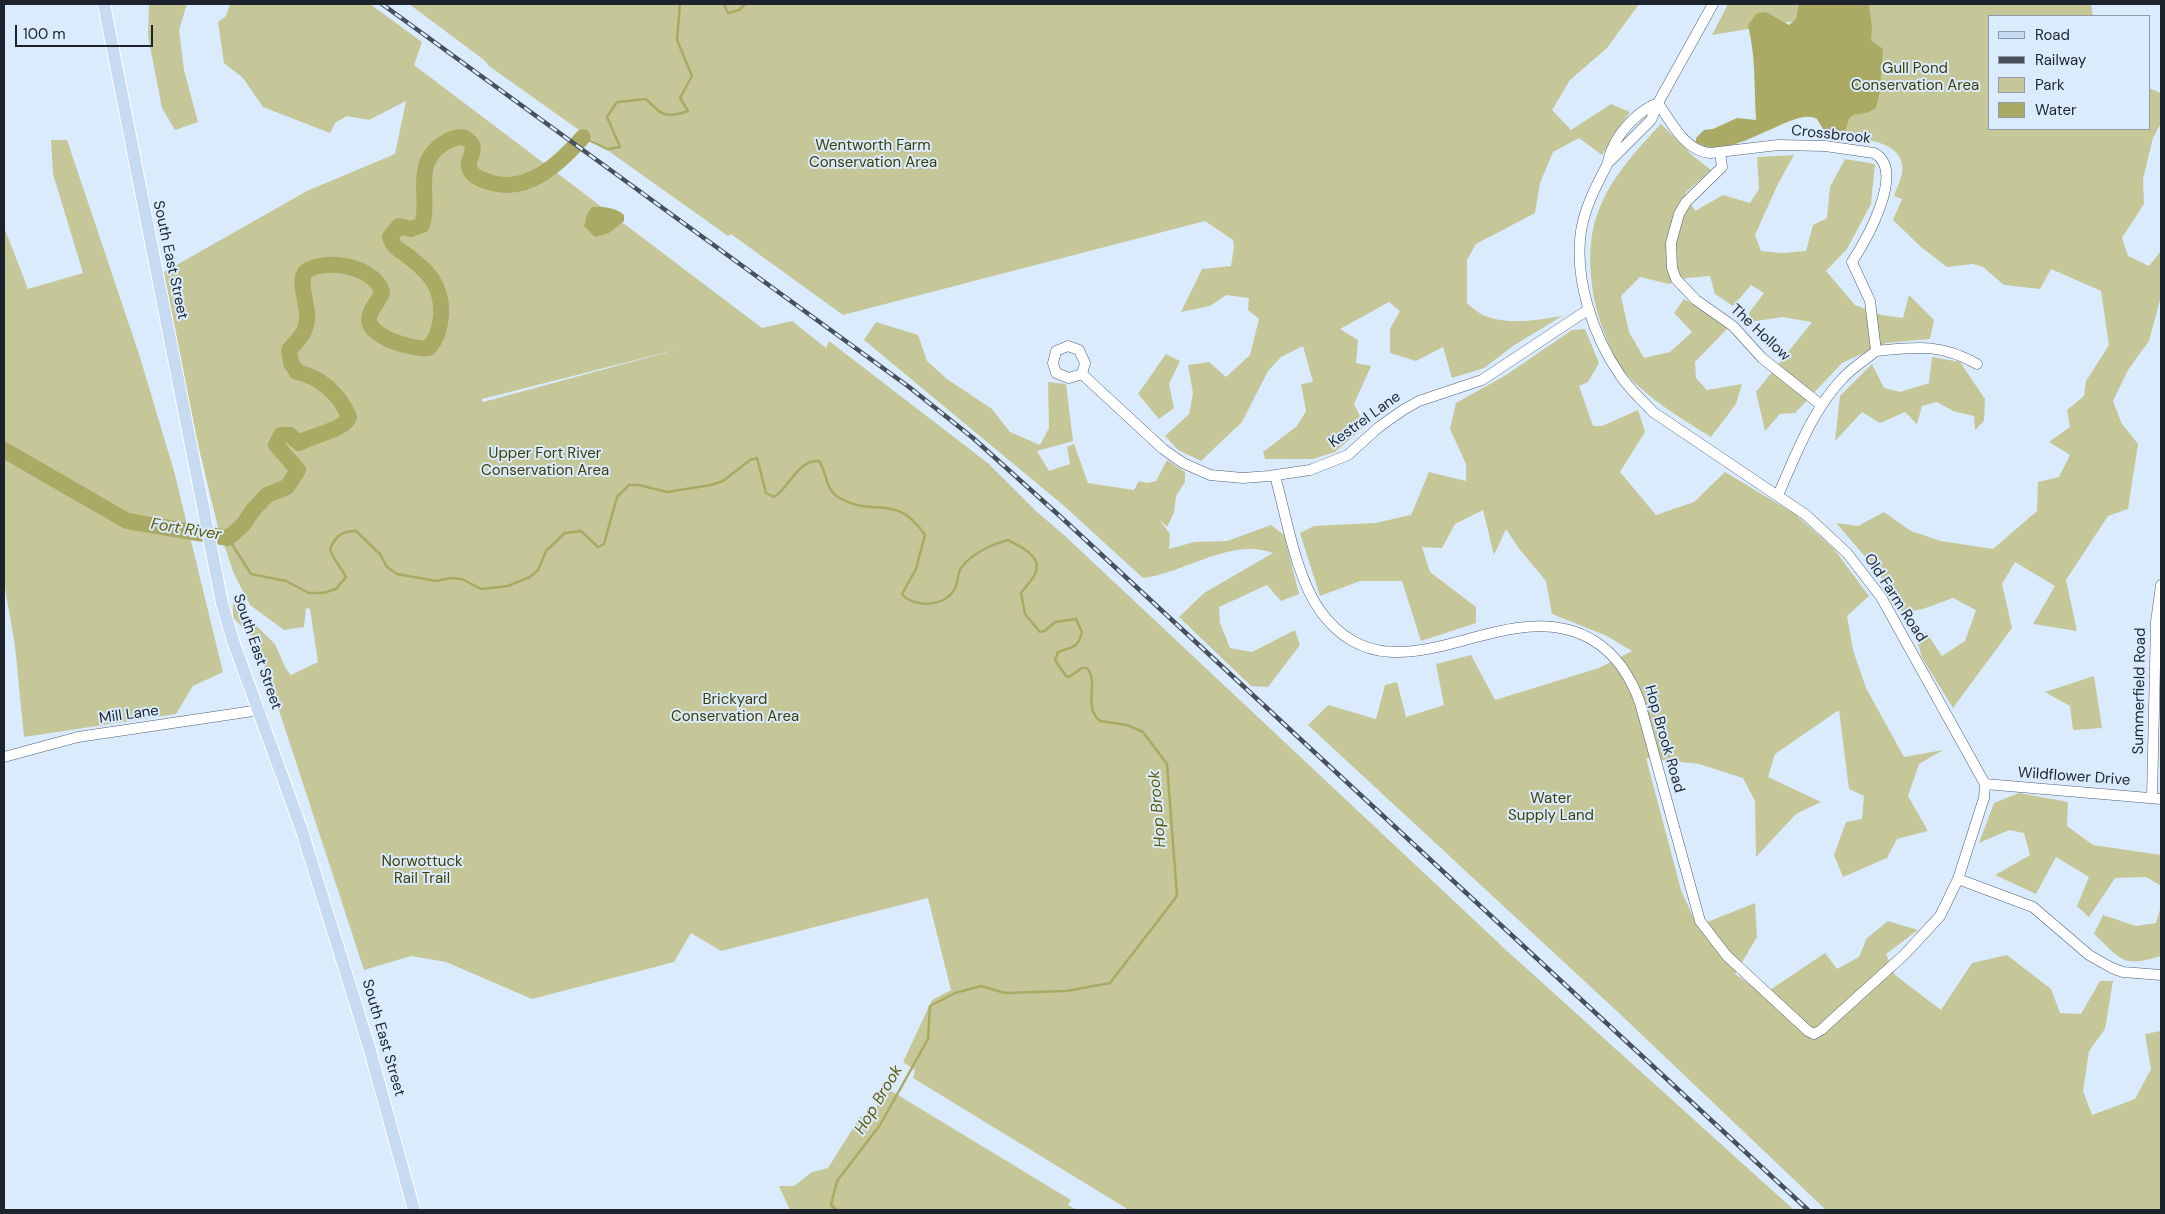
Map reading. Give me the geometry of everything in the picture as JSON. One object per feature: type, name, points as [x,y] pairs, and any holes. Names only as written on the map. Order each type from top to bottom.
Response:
[{"type":"main road","name":"South East Street","points":[[104,4],[222,603],[230,632],[260,710],[301,828],[385,1101],[402,1172],[414,1210]]},
{"type":"street","name":"Old Farm Road","points":[[1713,4],[1658,103],[1652,120],[1607,164],[1594,186],[1581,232],[1583,277],[1589,309],[1603,346],[1621,376],[1653,412],[1806,515],[1830,536],[1865,574],[1914,654],[1985,784]]},
{"type":"street","name":"Crossbrook","points":[[1658,103],[1684,139],[1700,152],[1720,152],[1778,145],[1825,146],[1874,153],[1881,157],[1885,167],[1885,189],[1873,227],[1852,262],[1870,301],[1876,351]]},
{"type":"street","name":"The Hollow","points":[[1720,152],[1722,167],[1686,202],[1674,229],[1671,255],[1676,280],[1696,300],[1733,326],[1762,358],[1822,405]]},
{"type":"street","name":"Kestrel Lane","points":[[1082,374],[1163,449],[1183,463],[1210,475],[1243,478],[1275,476],[1310,470],[1348,455],[1379,427],[1403,410],[1418,401],[1482,380],[1589,309]]},
{"type":"street","points":[[1778,495],[1806,433],[1822,405],[1843,378],[1876,351],[1931,347],[1958,353],[1977,364]]},
{"type":"street","name":"Hop Brook Road","points":[[1275,476],[1301,570],[1313,598],[1327,619],[1356,642],[1383,651],[1408,652],[1432,649],[1517,628],[1549,626],[1564,627],[1580,633],[1608,650],[1628,676],[1640,703],[1700,921],[1727,956],[1814,1034],[1842,1012],[1922,937],[1940,916],[1958,879]]},
{"type":"street","name":"Summerfield Road","points":[[2157,799],[2161,585]]},
{"type":"street","name":"Mill Lane","points":[[4,757],[78,736],[260,710]]},
{"type":"street","points":[[1985,784],[1984,798],[1958,879],[2032,907],[2089,955],[2112,968],[2123,972],[2161,975]]},
{"type":"street","name":"Wildflower Drive","points":[[1985,784],[2157,799]]},
{"type":"green space","points":[[149,4],[187,4],[179,30],[184,70],[198,122],[175,130],[162,108],[148,36]]},
{"type":"green space","points":[[230,4],[370,4],[422,42],[414,65],[762,328],[792,321],[826,348],[829,341],[989,464],[1037,512],[1064,535],[1505,949],[1794,1210],[1129,1210],[913,1078],[915,1070],[903,1062],[932,1000],[951,990],[928,898],[721,951],[691,933],[674,962],[532,999],[446,962],[411,956],[364,970],[256,640],[233,618],[233,603],[275,644],[286,669],[291,675],[318,662],[310,609],[306,608],[304,627],[284,630],[250,605],[234,574],[218,527],[157,276],[307,191],[395,154],[406,101],[369,120],[347,116],[335,123],[330,133],[263,107],[243,78],[224,63],[218,22],[226,16]],"holes":[[[683,348],[483,402],[482,399]]]},
{"type":"green space","name":"Wentworth Farm Conservation Area","points":[[409,4],[1639,4],[1607,48],[1570,80],[1552,110],[1571,130],[1611,104],[1630,112],[1602,155],[1579,138],[1553,152],[1540,183],[1535,213],[1476,244],[1467,260],[1467,303],[1487,317],[1499,320],[1524,321],[1562,316],[1513,346],[1484,368],[1452,378],[1443,347],[1416,361],[1390,353],[1390,329],[1400,311],[1389,302],[1340,329],[1358,340],[1356,363],[1371,366],[1354,404],[1365,426],[1335,452],[1313,459],[1265,459],[1263,452],[1297,426],[1306,411],[1301,384],[1313,382],[1303,346],[1281,357],[1268,371],[1242,422],[1201,461],[1178,450],[1165,436],[1189,414],[1193,393],[1188,365],[1209,362],[1226,377],[1250,355],[1259,319],[1248,310],[1249,298],[1226,295],[1210,306],[1181,312],[1202,269],[1231,266],[1234,247],[1233,240],[1205,221],[843,315],[731,234],[728,236],[489,66],[484,60]]},
{"type":"green space","name":"Gull Pond Conservation Area","points":[[1728,4],[2091,4],[2093,15],[1988,15],[1988,130],[2150,130],[2150,88],[2161,93],[2161,123],[2153,138],[2143,179],[2144,204],[2122,238],[2128,256],[2149,266],[2161,251],[2161,296],[2149,341],[2128,370],[2113,401],[2122,424],[2138,444],[2128,509],[2108,516],[2066,580],[2077,631],[2033,624],[2055,586],[2015,562],[2002,584],[2012,628],[1953,708],[1922,658],[1917,640],[1926,632],[1942,656],[1965,641],[1976,610],[1953,598],[1923,609],[1902,613],[1876,569],[1836,523],[1858,526],[1884,512],[1911,531],[1941,541],[1993,549],[2037,511],[2038,482],[2059,477],[2070,455],[2049,442],[2070,427],[2067,410],[2084,396],[2086,381],[2109,345],[2101,291],[2051,269],[2040,289],[2004,285],[1983,267],[1973,264],[1947,267],[1921,247],[1893,220],[1902,199],[1894,196],[1902,173],[1899,156],[1886,145],[1866,140],[1838,137],[1820,17],[1712,35]]},
{"type":"green space","points":[[1661,124],[1692,155],[1711,170],[1685,193],[1695,211],[1723,195],[1750,203],[1759,189],[1757,157],[1794,155],[1777,186],[1755,235],[1761,251],[1781,253],[1806,251],[1813,225],[1827,218],[1830,187],[1845,159],[1875,164],[1871,204],[1847,249],[1826,271],[1855,305],[1881,315],[1903,318],[1909,295],[1934,320],[1930,339],[1886,343],[1842,363],[1795,413],[1780,414],[1765,431],[1756,392],[1812,322],[1782,317],[1750,322],[1749,313],[1764,293],[1751,285],[1733,306],[1715,294],[1710,276],[1687,278],[1669,284],[1640,277],[1621,296],[1629,332],[1644,358],[1670,352],[1692,332],[1674,313],[1684,299],[1719,319],[1727,329],[1695,362],[1696,378],[1707,390],[1742,384],[1736,404],[1711,437],[1655,400],[1625,373],[1616,360],[1608,342],[1596,307],[1591,277],[1591,251],[1594,228],[1600,206],[1611,186],[1624,166]]},
{"type":"green space","points":[[51,140],[67,140],[139,354],[174,471],[223,672],[193,686],[176,714],[24,737],[15,646],[4,582],[4,227],[28,289],[83,273],[53,174]]},
{"type":"green space","points":[[876,322],[918,335],[927,361],[947,379],[992,409],[1010,432],[1040,445],[1049,428],[1048,382],[1066,384],[1073,441],[1037,451],[1049,471],[1070,464],[1067,447],[1074,444],[1088,483],[1134,490],[1139,481],[1147,483],[1156,481],[1167,460],[1185,472],[1185,482],[1176,496],[1174,513],[1167,527],[1159,519],[1170,534],[1169,549],[1194,542],[1227,541],[1271,525],[1284,535],[1299,594],[1281,601],[1267,585],[1219,607],[1220,623],[1230,648],[1252,652],[1295,630],[1300,645],[1268,687],[1251,686],[1179,617],[1204,593],[1273,553],[1257,549],[1241,549],[1159,575],[1143,578],[1063,505],[864,340]]},
{"type":"green space","name":"Water Supply Land","points":[[1585,329],[1599,363],[1588,382],[1579,386],[1593,426],[1602,426],[1638,410],[1645,432],[1620,472],[1656,515],[1694,502],[1725,472],[1795,514],[1834,549],[1869,596],[1847,616],[1853,650],[1866,688],[1904,757],[1943,750],[1919,764],[1908,796],[1928,831],[1897,839],[1887,858],[1843,877],[1834,855],[1846,822],[1862,819],[1864,796],[1849,789],[1839,710],[1775,754],[1768,777],[1821,802],[1796,814],[1756,857],[1755,801],[1743,778],[1699,764],[1646,758],[1681,890],[1697,926],[1755,903],[1757,937],[1735,974],[1764,994],[1825,953],[1837,969],[1859,957],[1867,938],[1888,921],[1918,930],[1886,954],[1895,975],[1941,1010],[1972,963],[2007,955],[2051,989],[2060,1013],[2081,1014],[2100,981],[2113,981],[2105,1029],[2089,1051],[2083,1091],[2092,1115],[2135,1099],[2151,1069],[2145,1034],[2161,1031],[2161,1210],[1826,1210],[1621,1015],[1308,725],[1328,705],[1376,719],[1385,685],[1397,682],[1406,717],[1444,705],[1436,664],[1471,655],[1495,700],[1599,668],[1632,651],[1607,636],[1552,614],[1546,581],[1520,550],[1506,529],[1494,555],[1483,510],[1455,524],[1442,548],[1422,547],[1430,572],[1476,607],[1476,623],[1421,641],[1402,581],[1360,581],[1320,596],[1300,533],[1314,526],[1375,523],[1411,515],[1429,472],[1466,481],[1466,464],[1450,429],[1456,403],[1506,375],[1572,330]]},
{"type":"green space","points":[[1166,354],[1180,361],[1169,384],[1174,408],[1159,419],[1138,394]]},
{"type":"green space","points":[[1932,357],[1960,362],[1985,399],[1984,421],[1975,430],[1974,416],[1953,411],[1937,402],[1922,406],[1917,424],[1905,412],[1880,423],[1862,412],[1835,441],[1840,396],[1872,364],[1884,388],[1900,392],[1929,383]]},
{"type":"green space","points":[[2094,676],[2102,728],[2073,730],[2070,706],[2045,692]]},
{"type":"green space","points":[[2019,793],[2068,802],[2067,826],[2093,845],[2161,855],[2161,886],[2146,877],[2115,878],[2089,917],[2077,906],[2089,877],[2056,857],[2036,894],[1995,875],[2030,855],[2024,833],[2009,830],[1979,843],[1994,803]]},
{"type":"green space","points":[[2161,906],[2161,956],[2138,961],[2123,959],[2117,956],[2094,934],[2103,915],[2136,926],[2156,923]]},
{"type":"green space","points":[[883,1086],[1071,1200],[1068,1205],[1077,1210],[790,1210],[779,1186],[794,1186],[812,1172],[828,1168],[860,1117],[874,1116]]},
{"type":"water","points":[[1799,4],[1869,4],[1872,28],[1871,40],[1883,49],[1880,91],[1876,108],[1851,117],[1845,139],[1842,142],[1823,129],[1817,119],[1807,117],[1793,120],[1744,141],[1726,146],[1710,147],[1696,142],[1696,138],[1704,130],[1713,129],[1737,118],[1756,120],[1754,61],[1748,25],[1757,13],[1766,12],[1789,25],[1796,19]]},
{"type":"water","points":[[592,207],[613,209],[624,215],[624,221],[609,233],[595,237],[584,226],[587,214]]},
{"type":"waterway","name":"Fort River","points":[[583,137],[607,149],[620,147],[607,117],[617,102],[646,99],[664,114],[674,115],[688,111],[680,98],[692,76],[677,40],[680,4]]},
{"type":"waterway","name":"Fort River","points":[[724,4],[728,13],[739,10],[745,4]]},
{"type":"waterway","name":"Fort River","points":[[4,450],[127,521],[228,538],[243,525],[253,510],[267,495],[287,487],[298,470],[276,445],[281,435],[290,435],[299,443],[342,425],[349,417],[340,401],[329,388],[314,378],[297,372],[291,363],[289,350],[301,336],[307,323],[302,285],[305,272],[313,267],[336,265],[360,270],[370,276],[382,292],[369,316],[371,326],[394,342],[413,347],[429,348],[436,337],[441,316],[441,305],[436,287],[427,273],[395,246],[390,237],[399,226],[411,229],[422,225],[425,203],[425,171],[434,151],[449,140],[463,137],[472,145],[473,149],[469,165],[473,175],[489,182],[503,185],[516,184],[542,174],[564,157],[583,137]]},
{"type":"waterway","name":"Hop Brook","points":[[228,538],[251,574],[286,581],[309,593],[323,593],[336,589],[346,577],[330,549],[340,535],[356,531],[380,554],[387,567],[397,574],[436,581],[450,578],[462,579],[481,589],[508,586],[530,577],[538,570],[546,551],[565,533],[581,531],[598,547],[604,544],[617,497],[629,485],[639,485],[667,492],[711,485],[723,481],[750,460],[757,458],[766,493],[774,497],[799,469],[812,462],[819,461],[828,485],[838,497],[863,506],[894,509],[914,522],[925,535],[916,569],[902,594],[913,602],[928,604],[943,600],[949,596],[955,588],[961,568],[965,563],[982,550],[995,544],[1008,540],[1034,557],[1037,568],[1035,574],[1021,593],[1025,614],[1040,632],[1045,631],[1055,622],[1076,619],[1082,632],[1078,642],[1076,645],[1058,652],[1055,660],[1066,676],[1069,677],[1082,668],[1087,668],[1091,674],[1091,702],[1095,715],[1100,721],[1127,725],[1143,732],[1167,764],[1177,896],[1110,983],[1066,991],[1005,993],[981,986],[955,993],[930,1006],[928,1039],[880,1125],[837,1181],[831,1205],[837,1210]]},
{"type":"railway","points":[[382,4],[909,387],[973,438],[1062,518],[1808,1210]]},
{"type":"park label","name":"Upper Fort River Conservation Area","points":[[545,462]]},
{"type":"park label","name":"Brickyard Conservation Area","points":[[735,708]]},
{"type":"park label","name":"Norwottuck Rail Trail","points":[[422,870]]}]
